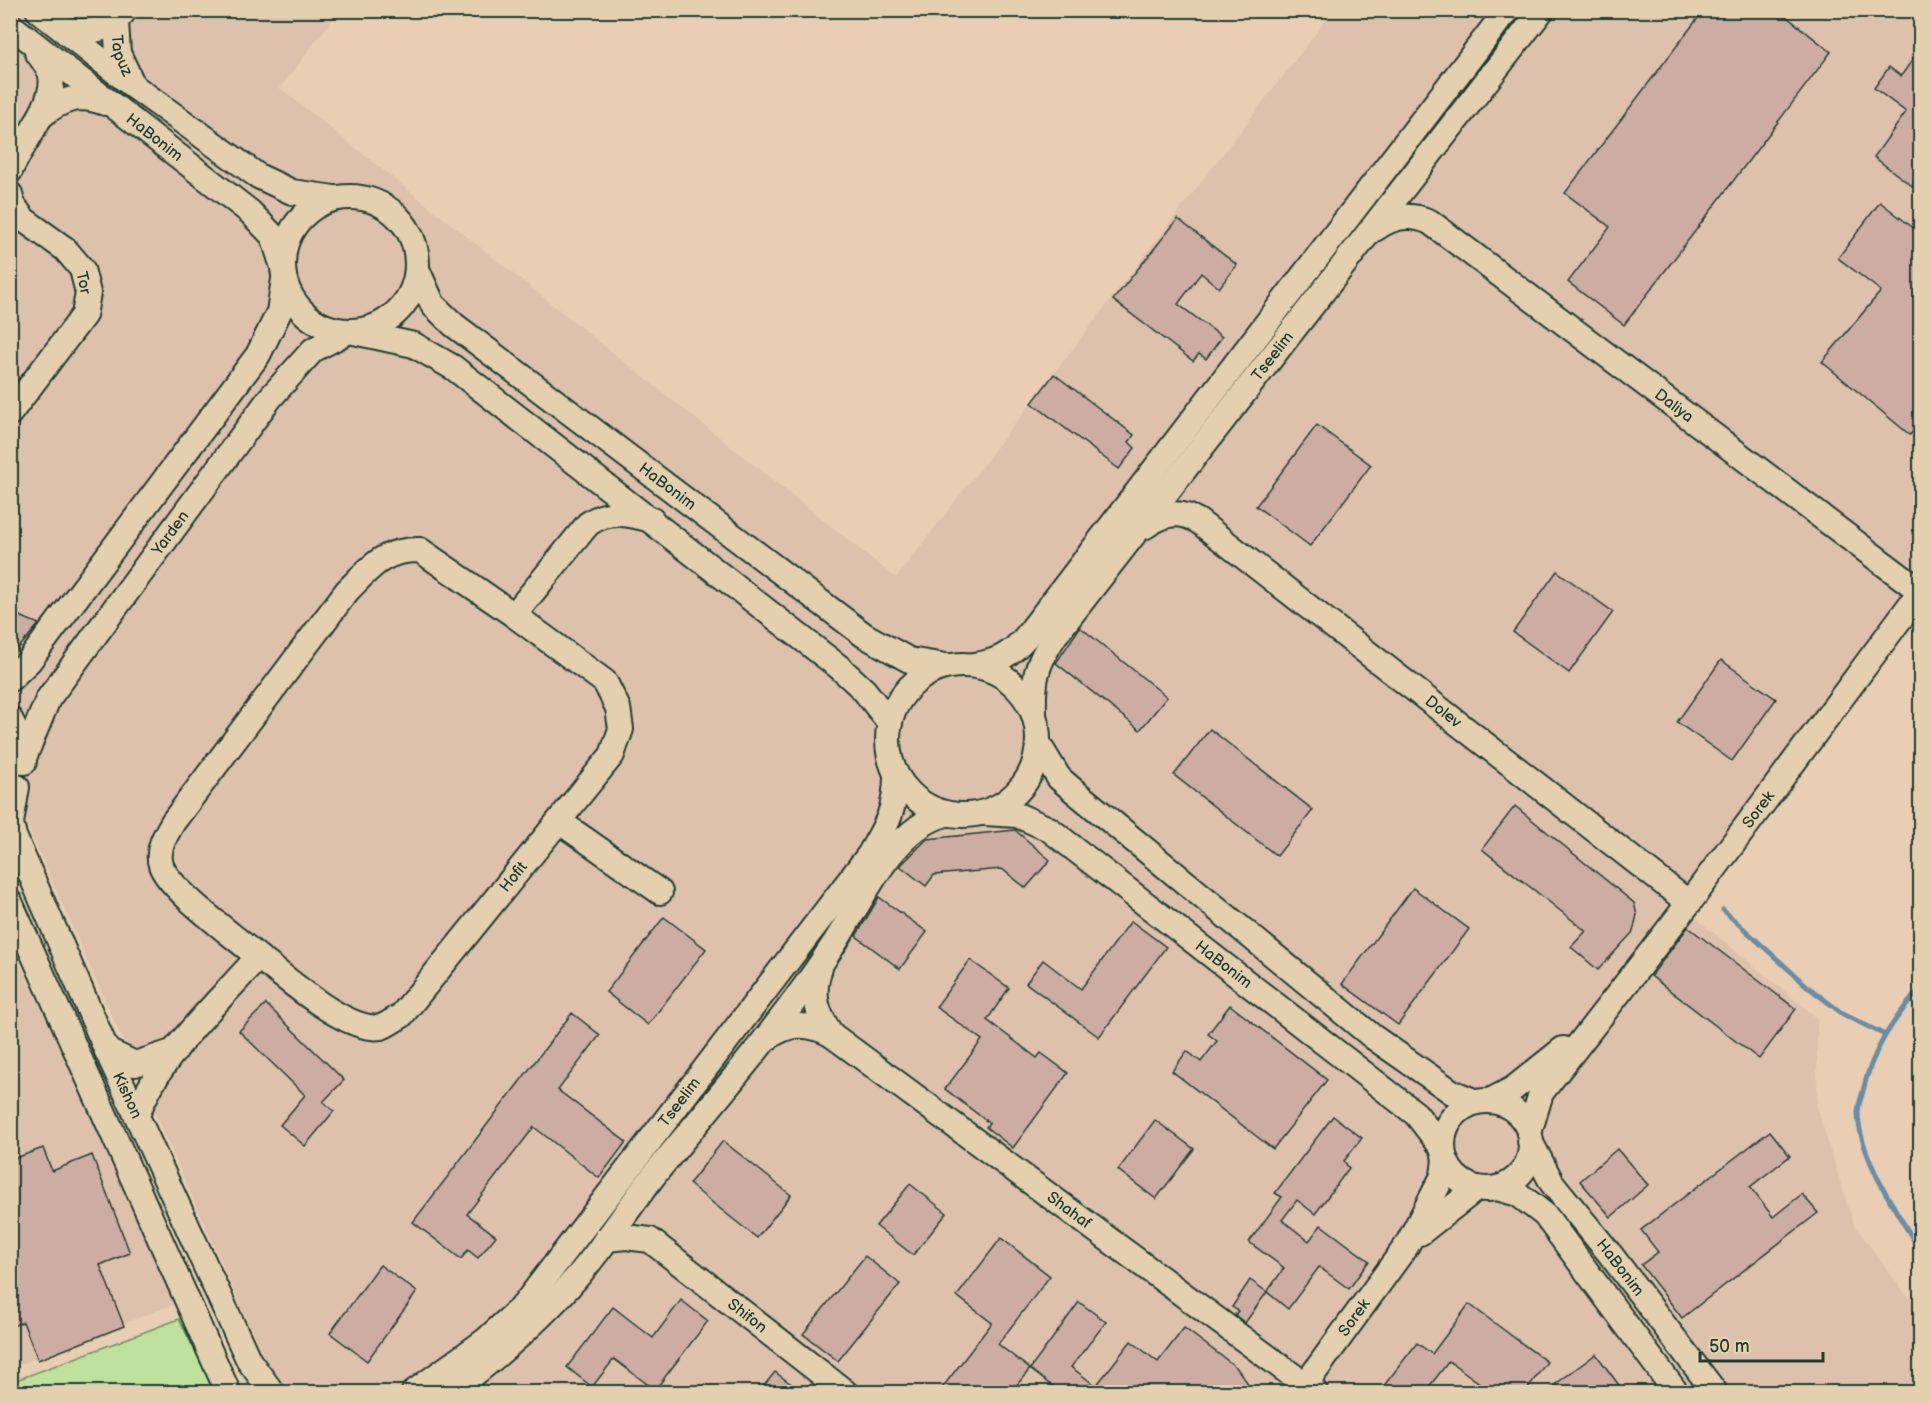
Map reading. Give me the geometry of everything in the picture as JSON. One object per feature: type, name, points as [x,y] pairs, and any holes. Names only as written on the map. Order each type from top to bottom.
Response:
[{"type":"street","name":"Tseelim","points":[[975,665],[994,663],[1005,657],[1026,637],[1508,10]]},
{"type":"street","name":"Tseelim","points":[[1034,713],[1033,684],[1043,654],[1054,636],[1542,10]]},
{"type":"street","name":"Tapuz","points":[[46,17],[76,32],[89,32],[120,16]]},
{"type":"street","name":"Tapuz","points":[[120,16],[118,53],[123,69],[136,88]]},
{"type":"street","name":"HaBonim","points":[[46,17],[136,88],[258,176],[291,192],[334,198]]},
{"type":"street","points":[[10,171],[17,153],[40,117],[50,93],[50,72],[18,32]]},
{"type":"street","name":"HaBonim","points":[[18,32],[250,212],[273,236],[283,271]]},
{"type":"street","points":[[40,117],[56,104],[79,97],[90,97],[112,106]]},
{"type":"street","points":[[1422,164],[1417,190],[1430,222]]},
{"type":"street","name":"Tor","points":[[10,194],[12,203],[23,219],[65,249],[82,269],[88,293],[84,315],[10,413]]},
{"type":"street","points":[[10,680],[29,661],[258,355],[279,312],[290,233],[299,219],[319,204],[334,198],[360,197],[376,202],[393,212],[412,237],[417,269],[414,287],[401,308],[378,326],[350,332]]},
{"type":"street","name":"Daliya","points":[[1368,234],[1385,221],[1399,217],[1422,218],[1430,222],[1920,591]]},
{"type":"street","name":"HaBonim","points":[[417,269],[433,305],[454,324],[854,628],[909,660],[946,666]]},
{"type":"street","points":[[283,271],[289,294],[307,317],[321,326],[414,345],[454,368],[839,667],[864,690],[890,723]]},
{"type":"street","name":"Yarden","points":[[14,792],[24,758],[48,699],[270,398],[313,350],[350,332]]},
{"type":"street","points":[[582,468],[593,496],[588,524]]},
{"type":"street","name":"Dolev","points":[[1186,468],[1182,484],[1188,506],[1198,521]]},
{"type":"street","points":[[514,615],[588,524],[604,515],[614,513],[652,520]]},
{"type":"street","name":"Dolev","points":[[1137,532],[1162,515],[1187,514],[1198,521],[1689,903]]},
{"type":"street","name":"Hofit","points":[[401,549],[420,550],[605,682],[618,708],[621,729],[612,755],[560,822],[401,1016],[381,1027],[358,1025],[337,1014],[258,957],[170,881],[160,864],[161,844],[173,822],[347,591],[376,561],[401,549]]},
{"type":"street","name":"Sorek","points":[[1530,1137],[1541,1094],[1689,903],[1920,591]]},
{"type":"street","points":[[975,665],[994,671],[1010,681],[1024,696],[1034,713],[1039,745],[1028,780],[1017,794],[1002,806],[972,816],[946,814],[918,800],[896,776],[888,741],[890,723],[897,704],[909,687],[926,674],[946,666],[975,665]]},
{"type":"street","points":[[10,719],[20,738],[24,758]]},
{"type":"street","points":[[1039,745],[1059,778],[1372,1037],[1452,1092],[1483,1101],[1514,1110],[1522,1118],[1530,1137],[1529,1158],[1524,1168],[1509,1183],[1487,1188],[1455,1175],[1444,1154],[1444,1135],[1455,1113],[1483,1101]]},
{"type":"street","name":"Tseelim","points":[[414,1392],[486,1340],[524,1305],[869,855],[893,809],[896,776]]},
{"type":"street","name":"Kishon","points":[[14,792],[11,823],[15,836],[107,1051],[249,1360],[272,1392]]},
{"type":"street","name":"HaBonim","points":[[985,813],[1017,814],[1049,830],[1416,1114],[1444,1154]]},
{"type":"street","name":"Tseelim","points":[[451,1392],[538,1319],[579,1275],[646,1185],[765,1040],[822,962],[902,842],[921,823],[946,814]]},
{"type":"street","points":[[560,822],[660,892]]},
{"type":"street","name":"Kishon","points":[[10,902],[228,1392]]},
{"type":"street","points":[[137,1115],[146,1091],[175,1051],[258,957]]},
{"type":"street","name":"Shahaf","points":[[822,962],[814,998],[821,1021],[832,1035]]},
{"type":"street","name":"Shahaf","points":[[765,1040],[782,1028],[796,1025],[811,1026],[832,1035],[1307,1390]]},
{"type":"street","name":"Sorek","points":[[1483,1101],[1513,1089],[1593,1025]]},
{"type":"street","points":[[107,1051],[135,1064],[175,1051]]},
{"type":"street","name":"HaBonim","points":[[1530,1137],[1552,1183],[1610,1254],[1715,1392]]},
{"type":"street","name":"Sorek","points":[[1307,1390],[1407,1245],[1443,1176],[1444,1154]]},
{"type":"street","points":[[579,1275],[606,1239],[626,1237],[650,1240],[638,1204],[646,1185]]},
{"type":"street","name":"HaBonim","points":[[1487,1188],[1518,1194],[1545,1215],[1676,1392]]},
{"type":"street","name":"Sorek","points":[[1407,1245],[1449,1207],[1487,1188]]},
{"type":"street","name":"Shifon","points":[[650,1240],[845,1392]]},
{"type":"shaded area","points":[[10,11],[339,11],[280,88],[896,578],[1333,11],[1920,11],[1920,614],[1691,914],[1817,1018],[1817,1108],[1854,1225],[1920,1313],[1920,1392],[244,1392],[266,1363],[11,789]]},
{"type":"shaded area","points":[[10,941],[179,1302],[11,1368],[10,1368]]},
{"type":"green space","points":[[179,1319],[215,1392],[11,1392],[11,1382]]},
{"type":"building","points":[[1704,10],[1778,10],[1831,52],[1624,325],[1568,282],[1610,227],[1565,193]]},
{"type":"building","points":[[1920,49],[1920,174],[1912,186],[1874,157],[1906,112],[1874,88],[1889,67],[1901,76]]},
{"type":"building","points":[[1880,202],[1920,233],[1920,423],[1910,435],[1822,362],[1881,291],[1838,258]]},
{"type":"building","points":[[1178,219],[1237,265],[1219,288],[1201,273],[1178,304],[1222,337],[1206,359],[1199,354],[1193,361],[1113,300]]},
{"type":"building","points":[[1054,374],[1134,435],[1129,442],[1135,448],[1119,469],[1032,403]]},
{"type":"building","points":[[1317,425],[1371,465],[1310,546],[1256,506]]},
{"type":"building","points":[[1557,571],[1613,612],[1569,673],[1513,632]]},
{"type":"building","points":[[10,612],[39,624],[10,658]]},
{"type":"building","points":[[1080,627],[1167,697],[1140,730],[1056,663]]},
{"type":"building","points":[[1721,660],[1776,699],[1732,761],[1677,722]]},
{"type":"building","points":[[1210,729],[1313,810],[1277,856],[1174,775]]},
{"type":"building","points":[[1515,806],[1634,903],[1637,915],[1633,932],[1598,970],[1571,947],[1586,931],[1482,849]]},
{"type":"building","points":[[1015,830],[1050,860],[1026,888],[1002,869],[934,875],[926,886],[900,866],[927,839]]},
{"type":"building","points":[[1413,888],[1469,929],[1398,1025],[1342,984]]},
{"type":"building","points":[[879,897],[927,932],[900,969],[856,936]]},
{"type":"building","points":[[664,917],[706,949],[648,1025],[606,992]]},
{"type":"building","points":[[1131,921],[1166,947],[1099,1037],[1026,983],[1043,960],[1081,989]]},
{"type":"building","points":[[1688,927],[1796,1009],[1759,1059],[1651,976]]},
{"type":"building","points":[[970,960],[1009,988],[987,1020],[1037,1058],[1041,1053],[1068,1073],[1013,1148],[986,1127],[989,1123],[945,1089],[982,1040],[936,1007]]},
{"type":"building","points":[[266,1004],[344,1080],[323,1102],[334,1111],[305,1146],[280,1125],[305,1095],[239,1031]]},
{"type":"building","points":[[1230,1005],[1327,1080],[1273,1149],[1172,1071],[1187,1051],[1201,1062],[1217,1041],[1208,1034]]},
{"type":"building","points":[[572,1013],[600,1035],[558,1090],[626,1142],[599,1178],[534,1127],[467,1214],[496,1236],[478,1258],[468,1250],[461,1259],[413,1222]]},
{"type":"building","points":[[1333,1116],[1362,1138],[1344,1161],[1349,1168],[1315,1214],[1297,1200],[1282,1220],[1309,1241],[1321,1225],[1369,1261],[1349,1289],[1319,1267],[1288,1309],[1267,1292],[1284,1268],[1249,1242],[1282,1197],[1275,1193]]},
{"type":"building","points":[[1155,1120],[1194,1149],[1156,1199],[1118,1170]]},
{"type":"building","points":[[1770,1131],[1790,1156],[1750,1187],[1773,1217],[1802,1194],[1818,1213],[1682,1318],[1641,1265],[1658,1252],[1641,1230]]},
{"type":"building","points":[[723,1141],[791,1195],[757,1238],[689,1184]]},
{"type":"building","points":[[43,1148],[52,1171],[92,1155],[130,1253],[100,1265],[124,1326],[38,1360],[23,1322],[10,1327],[10,1160]]},
{"type":"building","points":[[1617,1149],[1648,1185],[1611,1217],[1580,1181]]},
{"type":"building","points":[[910,1184],[947,1213],[913,1255],[876,1226]]},
{"type":"building","points":[[1001,1238],[1050,1276],[998,1344],[1030,1369],[1011,1392],[939,1392],[992,1323],[957,1296]]},
{"type":"building","points":[[865,1256],[900,1284],[838,1361],[803,1334]]},
{"type":"building","points":[[380,1265],[417,1292],[367,1361],[330,1333]]},
{"type":"building","points":[[1250,1280],[1267,1292],[1245,1323],[1235,1315],[1238,1311],[1232,1307]]},
{"type":"building","points":[[681,1300],[708,1321],[655,1390],[614,1359],[592,1387],[567,1367],[613,1307],[653,1338]]},
{"type":"building","points":[[1079,1302],[1106,1322],[1071,1367],[1096,1386],[1131,1341],[1158,1362],[1184,1328],[1236,1367],[1247,1382],[1249,1392],[1060,1392],[1030,1369]]},
{"type":"building","points":[[1469,1304],[1547,1362],[1525,1392],[1492,1392],[1449,1361],[1425,1392],[1379,1392],[1417,1343],[1432,1354]]},
{"type":"building","points":[[1596,1354],[1624,1392],[1545,1392]]},
{"type":"building","points":[[775,1372],[802,1392],[759,1392]]},
{"type":"waterway","points":[[1723,910],[1808,987],[1843,1014],[1885,1035]]},
{"type":"waterway","points":[[1920,989],[1892,1024],[1878,1049],[1867,1076],[1858,1113],[1860,1130],[1872,1166],[1920,1250]]}]
